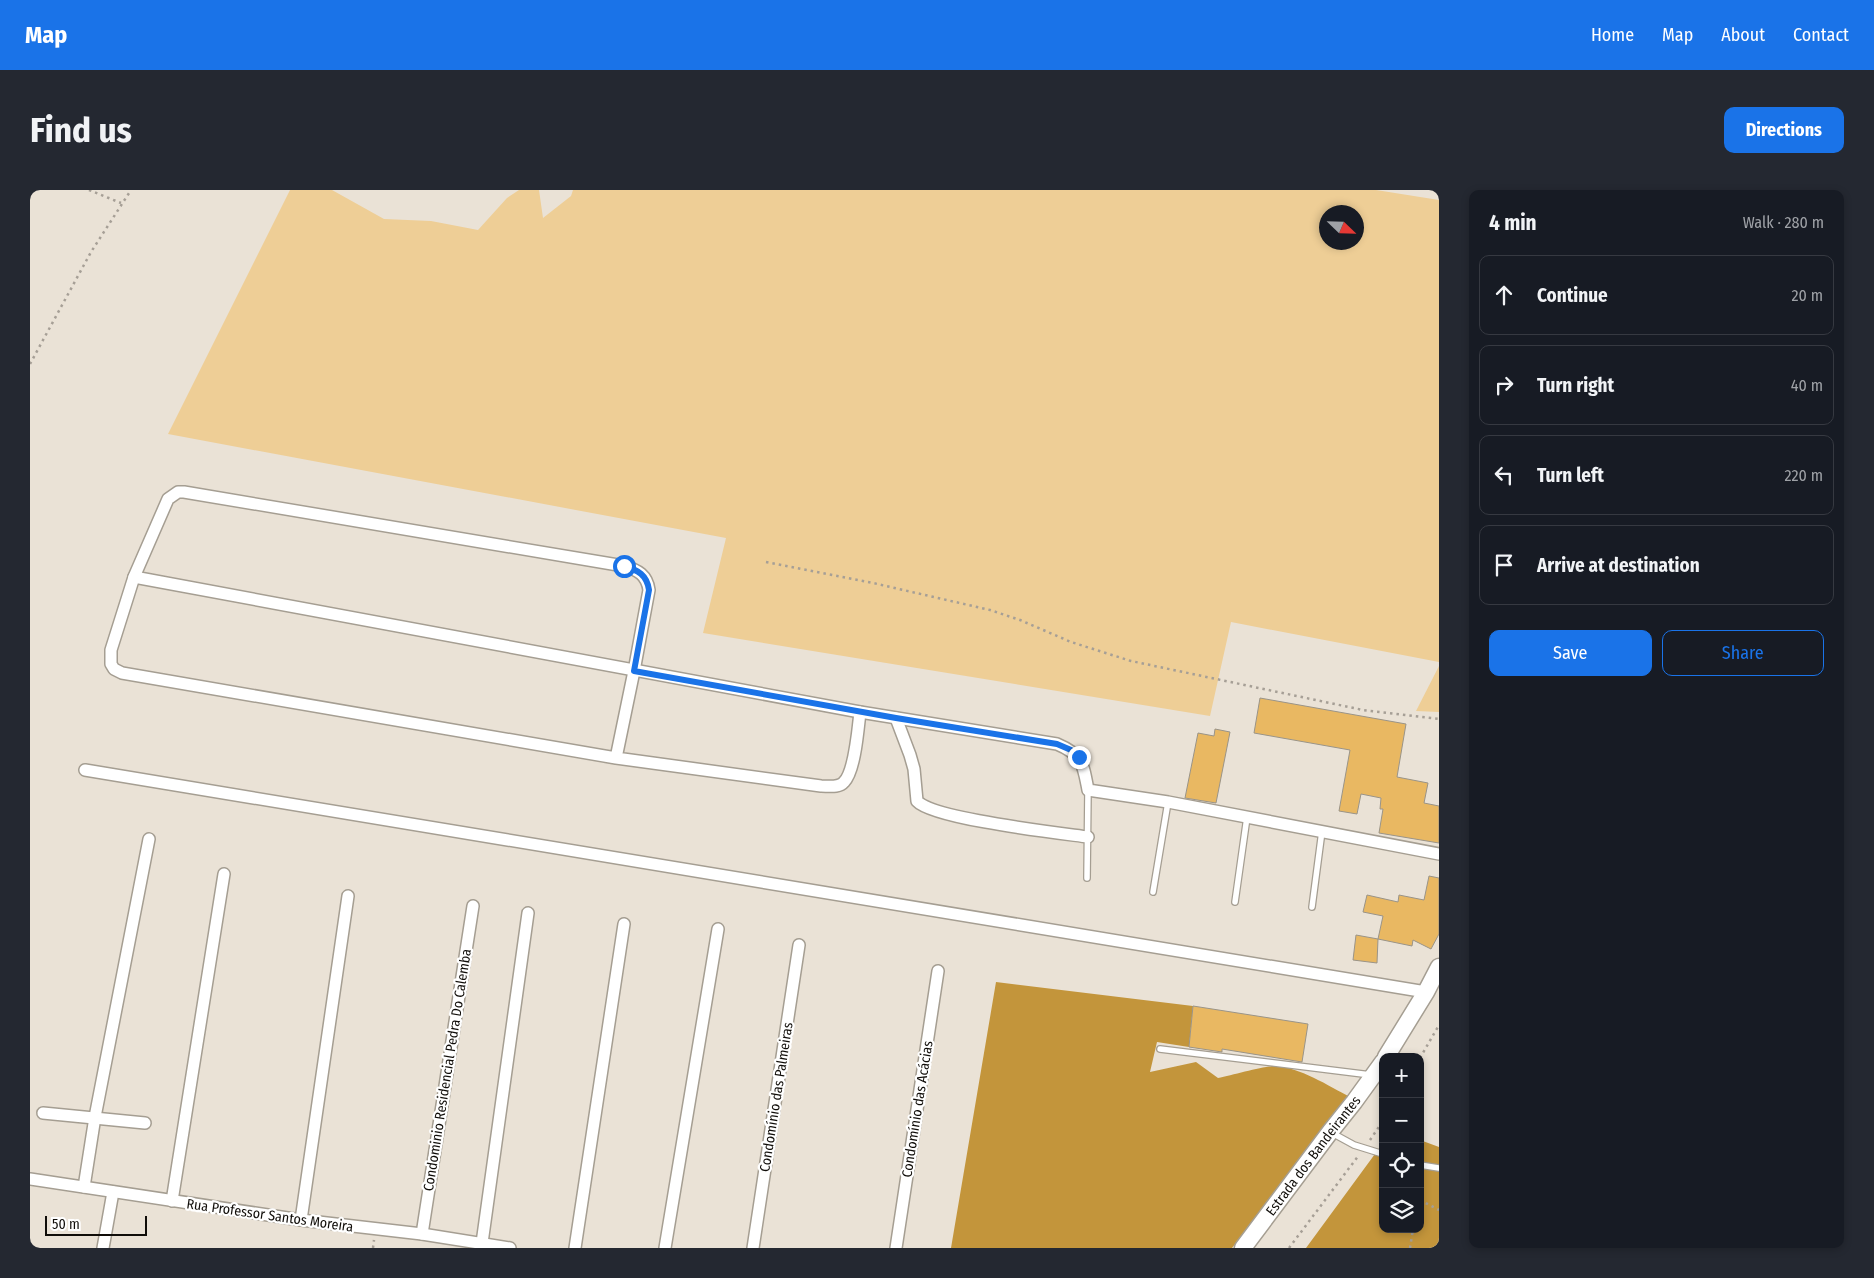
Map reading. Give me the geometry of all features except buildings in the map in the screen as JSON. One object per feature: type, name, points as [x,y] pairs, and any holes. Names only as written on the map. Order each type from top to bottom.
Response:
[{"type":"main road","points":[[1388,1053],[1439,967]]},
{"type":"main road","name":"Estrada dos Bandeirantes","points":[[1244,1248],[1378,1069]]},
{"type":"street","points":[[616,758],[649,590],[648,581],[642,574],[624,566],[184,492],[178,492],[168,499],[134,577],[111,650],[111,664],[118,671],[616,758],[821,786],[837,786],[844,783],[852,763],[860,712]]},
{"type":"street","points":[[134,577],[860,712],[1057,744],[1071,750],[1079,757],[1088,790],[1168,802],[1439,854]]},
{"type":"street","points":[[896,718],[910,755],[917,801],[924,807],[938,812],[973,819],[1088,837]]},
{"type":"street","points":[[85,770],[1426,992]]},
{"type":"street","points":[[84,1187],[95,1117],[149,839]]},
{"type":"street","points":[[172,1201],[224,874]]},
{"type":"street","points":[[301,1220],[348,896]]},
{"type":"street","name":"Condominio Residencial Pedra Do Calemba","points":[[422,1234],[473,906]]},
{"type":"street","points":[[482,1243],[528,912]]},
{"type":"street","points":[[575,1248],[624,924]]},
{"type":"street","points":[[665,1248],[718,929]]},
{"type":"street","name":"Condomínio das Palmeiras","points":[[753,1248],[799,945]]},
{"type":"street","name":"Condomínio das Acácias","points":[[896,1248],[938,971]]},
{"type":"street","points":[[43,1112],[145,1123]]},
{"type":"street","name":"Rua Professor Santos Moreira","points":[[30,1179],[301,1220],[422,1234],[510,1248]]},
{"type":"street","points":[[104,1248],[113,1192]]},
{"type":"lane","points":[[1087,878],[1088,790]]},
{"type":"lane","points":[[1153,892],[1168,802]]},
{"type":"lane","points":[[1235,902],[1247,817]]},
{"type":"lane","points":[[1312,907],[1322,831]]},
{"type":"lane","points":[[1160,1049],[1378,1069]]},
{"type":"lane","points":[[1330,1132],[1379,1153]]},
{"type":"lane","points":[[1424,1165],[1439,1168]]},
{"type":"path","points":[[89,190],[121,203]]},
{"type":"path","points":[[30,364],[91,252],[131,190]]},
{"type":"path","points":[[766,562],[873,583],[990,610],[1020,620],[1071,642],[1131,661],[1363,710],[1439,719]]},
{"type":"path","points":[[1423,1053],[1439,1025]]},
{"type":"path","points":[[1289,1248],[1379,1127]]},
{"type":"path","points":[[1424,1202],[1439,1210]]},
{"type":"path","points":[[1410,1248],[1412,1233]]},
{"type":"shaded area","points":[[290,190],[332,190],[384,219],[431,221],[478,230],[507,198],[519,190],[539,190],[543,218],[571,196],[573,190],[1376,190],[1439,200],[1439,662],[1231,622],[1210,716],[703,633],[726,538],[168,434]]},
{"type":"shaded area","points":[[1439,666],[1439,712],[1416,711]]},
{"type":"shaded area","points":[[996,982],[1193,1006],[1189,1047],[1157,1042],[1150,1072],[1196,1062],[1218,1078],[1269,1066],[1284,1067],[1304,1073],[1350,1097],[1232,1248],[951,1248]]},
{"type":"shaded area","points":[[1424,1141],[1439,1147],[1439,1248],[1306,1248],[1379,1148],[1379,1233],[1424,1233]]},
{"type":"route","points":[[624,566],[642,574],[648,581],[649,590],[634,671],[896,718],[1057,744],[1071,750],[1079,757]]}]
